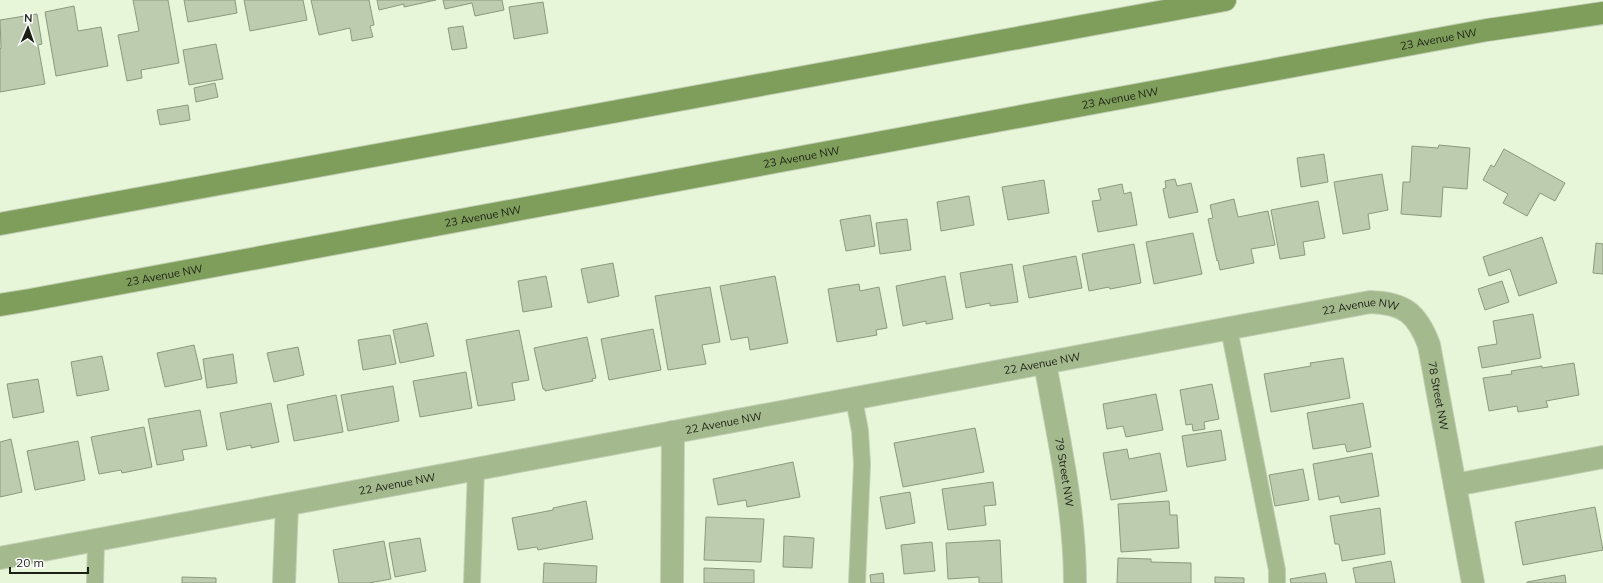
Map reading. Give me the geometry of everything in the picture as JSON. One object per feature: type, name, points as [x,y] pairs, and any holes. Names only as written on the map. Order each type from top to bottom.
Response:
[{"type":"main road","points":[[0,224],[1225,0]]},
{"type":"main road","name":"23 Avenue NW","points":[[0,305],[1487,30],[1603,13]]},
{"type":"street","name":"22 Avenue NW","points":[[0,558],[1370,302],[1399,306],[1410,312]]},
{"type":"street","name":"78 Street NW","points":[[1410,312],[1420,324],[1429,345],[1473,583]]},
{"type":"street","name":"79 Street NW","points":[[1045,363],[1066,481],[1072,528],[1075,583]]},
{"type":"street","name":"22 Avenue NW","points":[[672,583],[673,432]]},
{"type":"street","points":[[1455,485],[1603,457]]},
{"type":"street","points":[[284,583],[287,505]]},
{"type":"lane","points":[[1229,329],[1277,570],[1277,583]]},
{"type":"lane","points":[[854,399],[860,431],[862,464],[857,583]]},
{"type":"lane","points":[[472,583],[476,470]]},
{"type":"lane","points":[[95,583],[96,540]]},
{"type":"building","points":[[133,0],[168,0],[179,63],[141,70],[142,78],[127,81],[118,35],[139,31]]},
{"type":"building","points":[[184,0],[235,0],[237,13],[188,22]]},
{"type":"building","points":[[244,0],[303,0],[307,20],[250,31]]},
{"type":"building","points":[[311,0],[369,0],[374,25],[370,26],[373,37],[352,41],[350,28],[319,35]]},
{"type":"building","points":[[377,0],[436,0],[404,7],[404,4],[379,10]]},
{"type":"building","points":[[443,0],[502,0],[504,10],[475,16],[472,3],[445,9]]},
{"type":"building","points":[[543,2],[548,33],[514,39],[509,7]]},
{"type":"building","points":[[74,6],[78,31],[101,27],[108,66],[56,76],[45,12]]},
{"type":"building","points":[[37,14],[42,44],[38,45],[45,84],[0,92],[0,20]]},
{"type":"building","points":[[463,26],[467,48],[452,50],[448,28]]},
{"type":"building","points":[[216,44],[223,79],[189,85],[183,50]]},
{"type":"building","points":[[215,83],[218,97],[196,102],[194,88]]},
{"type":"building","points":[[188,105],[190,120],[160,125],[157,110]]},
{"type":"building","points":[[1439,145],[1470,148],[1467,189],[1443,187],[1441,217],[1401,214],[1403,182],[1410,182],[1412,146],[1438,148]]},
{"type":"building","points":[[1504,149],[1565,183],[1555,201],[1540,193],[1527,216],[1503,203],[1508,194],[1483,180],[1491,165],[1494,167]]},
{"type":"building","points":[[1324,154],[1328,182],[1301,187],[1297,158]]},
{"type":"building","points":[[1382,174],[1388,210],[1368,214],[1370,229],[1343,234],[1334,182]]},
{"type":"building","points":[[1175,179],[1177,186],[1191,183],[1198,212],[1169,218],[1163,189],[1166,188],[1165,181]]},
{"type":"building","points":[[1044,180],[1049,213],[1008,220],[1002,187]]},
{"type":"building","points":[[1122,184],[1124,194],[1131,192],[1137,225],[1098,232],[1092,201],[1101,200],[1098,189]]},
{"type":"building","points":[[969,196],[974,225],[941,231],[937,202]]},
{"type":"building","points":[[1234,199],[1238,217],[1268,211],[1275,245],[1251,249],[1254,263],[1220,270],[1208,219],[1213,218],[1210,205]]},
{"type":"building","points":[[1318,201],[1325,238],[1303,242],[1305,255],[1280,259],[1271,210]]},
{"type":"building","points":[[870,215],[875,246],[846,251],[840,220]]},
{"type":"building","points":[[907,219],[911,250],[880,254],[876,223]]},
{"type":"building","points":[[1193,233],[1202,274],[1154,284],[1146,242]]},
{"type":"building","points":[[1542,237],[1557,283],[1519,296],[1510,269],[1489,276],[1483,257]]},
{"type":"building","points":[[1596,243],[1603,244],[1603,274],[1593,273]]},
{"type":"building","points":[[1134,244],[1141,283],[1110,289],[1109,287],[1089,291],[1082,254]]},
{"type":"building","points":[[1076,256],[1082,288],[1029,298],[1023,266]]},
{"type":"building","points":[[613,263],[619,296],[588,303],[581,269]]},
{"type":"building","points":[[1012,264],[1018,302],[990,306],[990,303],[966,308],[960,273]]},
{"type":"building","points":[[546,276],[552,307],[523,312],[518,281]]},
{"type":"building","points":[[775,276],[788,343],[750,350],[748,337],[731,340],[720,286]]},
{"type":"building","points":[[945,276],[953,319],[926,324],[926,321],[903,326],[896,286]]},
{"type":"building","points":[[1502,281],[1509,302],[1485,310],[1478,289]]},
{"type":"building","points":[[859,284],[860,291],[879,287],[887,328],[876,330],[877,335],[837,342],[828,289]]},
{"type":"building","points":[[710,287],[720,342],[702,345],[706,364],[668,370],[655,296]]},
{"type":"building","points":[[1533,314],[1541,358],[1482,368],[1478,347],[1497,344],[1493,321]]},
{"type":"building","points":[[427,323],[434,356],[400,363],[393,330]]},
{"type":"building","points":[[653,329],[661,370],[609,380],[601,339]]},
{"type":"building","points":[[519,330],[529,380],[512,383],[515,400],[478,406],[466,340]]},
{"type":"building","points":[[390,335],[396,364],[363,370],[358,340]]},
{"type":"building","points":[[587,337],[596,378],[592,379],[593,381],[545,391],[545,389],[543,389],[534,348]]},
{"type":"building","points":[[194,345],[202,379],[165,387],[157,353]]},
{"type":"building","points":[[298,347],[304,375],[274,382],[267,353]]},
{"type":"building","points":[[233,354],[237,383],[207,388],[203,359]]},
{"type":"building","points":[[102,356],[109,390],[77,396],[71,362]]},
{"type":"building","points":[[1343,358],[1350,398],[1271,412],[1264,374],[1311,366],[1310,363]]},
{"type":"building","points":[[1574,363],[1579,395],[1546,401],[1548,407],[1518,412],[1517,406],[1489,411],[1483,378],[1512,374],[1511,371]]},
{"type":"building","points":[[466,372],[472,408],[420,417],[413,381]]},
{"type":"building","points":[[38,379],[44,412],[13,418],[7,384]]},
{"type":"building","points":[[1212,384],[1219,419],[1204,422],[1205,429],[1193,431],[1192,424],[1186,425],[1180,390]]},
{"type":"building","points":[[393,386],[399,421],[348,431],[341,395]]},
{"type":"building","points":[[1156,394],[1163,430],[1126,437],[1123,426],[1107,429],[1103,404]]},
{"type":"building","points":[[336,395],[343,432],[294,441],[287,405]]},
{"type":"building","points":[[271,403],[279,442],[251,448],[251,445],[227,450],[220,413]]},
{"type":"building","points":[[1363,403],[1371,447],[1347,452],[1345,444],[1313,449],[1307,413]]},
{"type":"building","points":[[200,410],[207,446],[182,450],[184,460],[157,465],[148,419]]},
{"type":"building","points":[[144,427],[152,467],[122,473],[121,470],[99,474],[91,437]]},
{"type":"building","points":[[975,428],[984,472],[903,487],[894,443]]},
{"type":"building","points":[[1221,430],[1226,460],[1187,467],[1182,436]]},
{"type":"building","points":[[11,439],[22,492],[0,497],[0,442]]},
{"type":"building","points":[[78,441],[85,480],[35,490],[27,451]]},
{"type":"building","points":[[1127,449],[1129,459],[1160,453],[1167,491],[1111,500],[1103,453]]},
{"type":"building","points":[[1372,453],[1379,496],[1341,503],[1339,496],[1319,500],[1313,464]]},
{"type":"building","points":[[793,462],[800,497],[747,507],[746,500],[718,505],[713,479]]},
{"type":"building","points":[[1303,469],[1309,500],[1275,506],[1269,475]]},
{"type":"building","points":[[993,482],[996,505],[984,506],[986,525],[948,530],[942,489]]},
{"type":"building","points":[[910,492],[915,523],[886,529],[880,497]]},
{"type":"building","points":[[586,501],[593,539],[538,550],[537,547],[518,550],[512,518],[553,510],[553,508]]},
{"type":"building","points":[[1169,501],[1170,515],[1177,515],[1179,548],[1121,552],[1118,504]]},
{"type":"building","points":[[1595,507],[1603,550],[1523,565],[1515,522]]},
{"type":"building","points":[[1380,508],[1385,554],[1342,561],[1339,544],[1335,544],[1330,516]]},
{"type":"building","points":[[706,517],[764,519],[761,562],[704,560]]},
{"type":"building","points":[[784,536],[814,538],[812,568],[783,567]]},
{"type":"building","points":[[420,538],[426,571],[395,577],[389,543]]},
{"type":"building","points":[[1000,540],[1002,583],[979,583],[979,577],[948,579],[946,543]]},
{"type":"building","points":[[384,541],[391,579],[369,583],[339,583],[333,550]]},
{"type":"building","points":[[932,542],[935,571],[904,574],[901,545]]},
{"type":"building","points":[[1118,558],[1151,559],[1151,562],[1191,563],[1191,583],[1117,583]]},
{"type":"building","points":[[1391,561],[1395,583],[1356,583],[1353,568]]},
{"type":"building","points":[[544,563],[597,566],[596,583],[543,583]]},
{"type":"building","points":[[704,568],[754,570],[754,583],[704,583]]},
{"type":"building","points":[[883,573],[884,583],[871,583],[870,575]]},
{"type":"building","points":[[1325,573],[1327,583],[1291,583],[1290,579]]},
{"type":"building","points":[[1565,575],[1566,583],[1527,583],[1527,582]]},
{"type":"building","points":[[182,577],[216,578],[216,583],[182,583]]},
{"type":"building","points":[[1215,577],[1244,578],[1244,583],[1215,583]]}]
